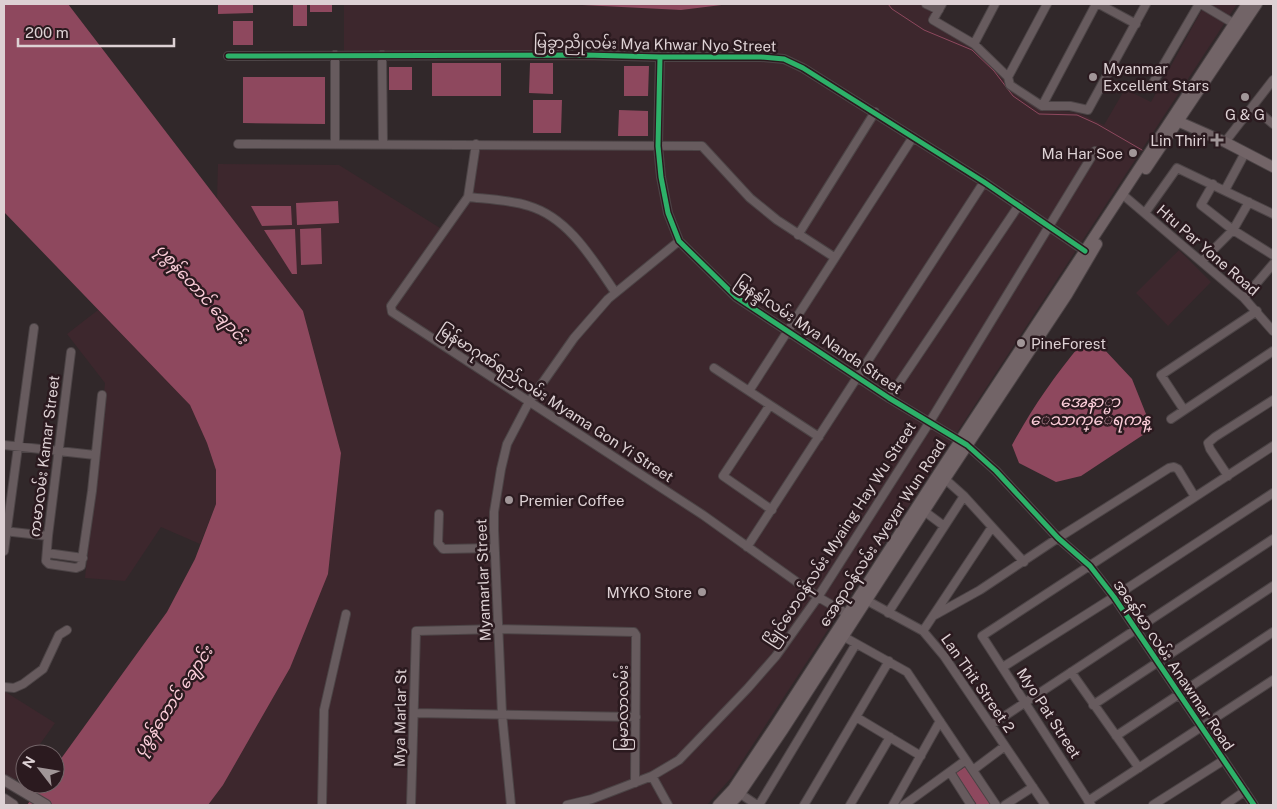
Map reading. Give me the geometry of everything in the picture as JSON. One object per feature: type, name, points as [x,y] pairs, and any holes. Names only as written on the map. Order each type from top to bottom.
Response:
[{"type":"main road","points":[[1237,26],[1247,4]]},
{"type":"main road","points":[[1237,26],[1256,4]]},
{"type":"main road","name":"အေရာဝန်လမ်း Ayeyar Wun Road","points":[[729,805],[1125,195],[1237,26]]},
{"type":"main road","points":[[1175,120],[1245,153],[1272,163]]},
{"type":"main road","name":"အေရာဝန်လမ်း Ayeyar Wun Road","points":[[851,616],[866,600],[945,479],[964,443]]},
{"type":"main road","points":[[4,780],[46,805]]},
{"type":"main road","name":"အေရာဝန်လမ်း Ayeyar Wun Road","points":[[718,805],[736,792]]},
{"type":"main road","points":[[4,799],[14,805]]},
{"type":"street","points":[[926,4],[940,7],[933,20],[974,44],[1008,77],[1010,85],[1042,106],[1070,106],[1088,110],[1146,4]]},
{"type":"street","points":[[974,44],[995,4]]},
{"type":"street","points":[[1008,77],[1047,4]]},
{"type":"street","points":[[1042,106],[1097,4],[1136,24]]},
{"type":"street","points":[[1150,88],[1200,4],[1237,26]]},
{"type":"street","points":[[335,55],[335,144]]},
{"type":"street","points":[[382,55],[383,144]]},
{"type":"street","name":"မြခွာညိုလမ်း Mya Khwar Nyo Street","points":[[228,56],[585,55],[761,57],[784,59],[803,68],[876,112],[1088,252]]},
{"type":"street","name":"မြနန္ဒါလမ်း Mya Nanda Street","points":[[660,57],[658,146],[661,177],[668,212],[679,241],[736,297],[889,398],[964,443]]},
{"type":"street","points":[[1225,142],[1273,80]]},
{"type":"street","points":[[1252,107],[1273,124]]},
{"type":"street","points":[[798,235],[876,112]]},
{"type":"street","points":[[749,391],[913,136]]},
{"type":"street","points":[[238,144],[702,146],[750,198],[798,235],[834,257]]},
{"type":"street","points":[[476,144],[468,197],[530,206],[551,217],[573,236],[615,292]]},
{"type":"street","name":"မြိုင်ဟေဝန်လမ်း Myaing Hay Wu Street","points":[[567,805],[594,802],[652,776],[679,760],[776,656],[818,597],[929,423],[1095,150]]},
{"type":"street","points":[[1225,190],[1245,153]]},
{"type":"street","points":[[1145,213],[1177,168],[1273,214]]},
{"type":"street","points":[[747,547],[984,182]]},
{"type":"street","points":[[1213,184],[1202,205],[1233,230],[1273,255]]},
{"type":"street","name":"Htu Par Yone Road","points":[[1125,195],[1244,298],[1273,331]]},
{"type":"street","name":"မြန်မာဂုဏ်ရည်လမ်း Myama Gon Yi Street","points":[[468,197],[391,306],[392,312],[703,516],[818,597],[851,616]]},
{"type":"street","points":[[1202,261],[1233,230],[1249,202]]},
{"type":"street","points":[[889,398],[1019,205]]},
{"type":"street","name":"Myamarlar Street","points":[[511,805],[502,714],[494,548],[494,512],[507,444],[529,402],[574,338],[615,292],[679,241]]},
{"type":"street","points":[[1244,298],[1273,264]]},
{"type":"street","points":[[1184,410],[1161,375],[1256,312]]},
{"type":"street","points":[[4,551],[5,531],[34,328]]},
{"type":"street","name":"ကမာလမ်း Kamar Street","points":[[71,352],[46,564],[76,568],[82,562]]},
{"type":"street","points":[[1171,419],[1273,352]]},
{"type":"street","points":[[714,368],[820,437]]},
{"type":"street","points":[[46,553],[82,562],[102,395]]},
{"type":"street","points":[[1228,476],[1210,449],[1208,445],[1210,441],[1273,400]]},
{"type":"street","points":[[770,405],[723,476],[772,510]]},
{"type":"street","name":"အနော်မာ လမ်း Anawmar Road","points":[[964,443],[996,471],[1058,538],[1090,566],[1114,597],[1254,805]]},
{"type":"street","points":[[4,445],[95,455]]},
{"type":"street","points":[[1090,566],[1273,446]]},
{"type":"street","points":[[935,615],[958,604],[1169,468],[1174,467],[1178,469],[1195,497]]},
{"type":"street","points":[[945,479],[964,496],[1024,562]]},
{"type":"street","points":[[1003,667],[1273,493]]},
{"type":"street","points":[[888,613],[964,496]]},
{"type":"street","points":[[924,511],[944,526]]},
{"type":"street","points":[[439,514],[438,543],[443,549],[494,548]]},
{"type":"street","points":[[923,630],[935,615],[992,528]]},
{"type":"street","points":[[5,531],[48,536]]},
{"type":"street","points":[[991,725],[1272,540]]},
{"type":"street","name":"Myo Pat Street","points":[[1090,566],[982,636],[1090,803]]},
{"type":"street","points":[[1093,705],[1273,586]]},
{"type":"street","name":"Lan Thit Street 2","points":[[866,600],[923,630],[944,656],[1045,805]]},
{"type":"street","points":[[322,805],[324,710],[346,614]]},
{"type":"street","name":"Mya Marlar St","points":[[411,805],[416,631],[499,629]]},
{"type":"street","name":"မြမာလာလမ်း","points":[[499,629],[635,633],[635,783]]},
{"type":"street","points":[[4,687],[14,688],[24,684],[43,669],[58,636],[67,630]]},
{"type":"street","points":[[1116,736],[1273,632]]},
{"type":"street","points":[[839,634],[907,672],[996,805]]},
{"type":"street","points":[[736,792],[758,805],[856,644]]},
{"type":"street","points":[[804,805],[889,661]]},
{"type":"street","points":[[1071,672],[1139,768]]},
{"type":"street","points":[[1090,803],[1139,768],[1273,680]]},
{"type":"street","points":[[414,713],[636,717]]},
{"type":"street","points":[[856,716],[921,756]]},
{"type":"street","points":[[893,805],[940,721]]},
{"type":"street","points":[[850,805],[890,737]]},
{"type":"street","points":[[973,770],[1005,746]]},
{"type":"street","points":[[904,805],[966,760]]},
{"type":"street","points":[[1153,805],[1224,760]]},
{"type":"street","points":[[950,772],[971,805]]},
{"type":"street","points":[[652,776],[668,805]]},
{"type":"street","points":[[1005,805],[1032,787]]},
{"type":"street","points":[[1224,805],[1245,791]]},
{"type":"shaded area","points":[[344,4],[562,4],[681,10],[730,4],[938,4],[928,23],[975,48],[1003,75],[1008,86],[1041,109],[1079,113],[1104,125],[1125,89],[1151,102],[1205,4],[1237,4],[731,778],[707,805],[208,805],[223,785],[290,668],[328,574],[341,453],[303,311],[217,199],[218,164],[339,165],[440,228],[464,194],[472,140],[653,141],[655,61],[344,59]]},
{"type":"shaded area","points":[[1179,250],[1211,282],[1168,326],[1136,293]]},
{"type":"shaded area","points":[[98,310],[190,405],[207,443],[216,470],[216,504],[200,544],[161,527],[125,581],[85,578],[105,383],[67,334]]},
{"type":"shaded area","points":[[4,691],[55,723],[40,744],[15,744],[15,781],[8,791],[4,788]]},
{"type":"water","name":"ပုစွန်တောင် ချောင်း","points":[[4,4],[68,4],[303,311],[341,453],[328,574],[290,668],[223,785],[208,805],[27,805],[35,794],[65,794],[65,753],[167,612],[195,559],[216,504],[216,470],[207,443],[190,405],[4,212]]},
{"type":"water","points":[[218,4],[253,5],[253,13],[218,14]]},
{"type":"water","points":[[293,4],[307,4],[307,26],[293,26]]},
{"type":"water","points":[[310,4],[332,4],[332,12],[310,12]]},
{"type":"water","points":[[562,4],[730,4],[681,10]]},
{"type":"water","points":[[233,21],[253,21],[253,45],[233,45]]},
{"type":"water","points":[[432,63],[501,63],[501,96],[432,96]]},
{"type":"water","points":[[530,63],[553,63],[553,94],[529,93]]},
{"type":"water","points":[[624,66],[649,66],[648,96],[624,96]]},
{"type":"water","points":[[389,67],[412,67],[412,90],[389,90]]},
{"type":"water","points":[[243,77],[325,77],[325,124],[243,123]]},
{"type":"water","points":[[533,100],[562,100],[561,133],[533,133]]},
{"type":"water","points":[[619,110],[648,111],[648,136],[618,136]]},
{"type":"water","points":[[338,201],[339,223],[297,225],[296,203]]},
{"type":"water","points":[[251,206],[291,206],[292,225],[262,226]]},
{"type":"water","points":[[321,228],[322,264],[301,265],[300,229]]},
{"type":"water","points":[[295,229],[297,274],[292,274],[264,230]]},
{"type":"water","name":"အေနာ္မာ ေသာက္ေရကန္","points":[[1081,344],[1103,348],[1132,379],[1152,429],[1081,476],[1056,482],[1019,463],[1012,445],[1044,393]]},
{"type":"water","points":[[965,767],[991,805],[977,805],[956,773]]},
{"type":"waterway","points":[[888,4],[892,9],[924,30],[972,50],[994,71],[1013,96],[1039,114],[1077,115],[1097,124],[1142,150]]},
{"type":"cycle path","points":[[228,56],[585,55],[761,57],[784,59],[803,68],[984,182],[1085,251]]},
{"type":"cycle path","points":[[660,57],[658,146],[661,177],[668,213],[679,241],[736,297],[889,398],[967,445],[996,471],[1058,538],[1090,566],[1114,597],[1254,805]]},
{"type":"place","name":"Myanmar Excellent Stars","points":[[1093,77]]},
{"type":"place","name":"G & G","points":[[1245,97]]},
{"type":"place","name":"Lin Thiri","points":[[1217,140]]},
{"type":"place","name":"Ma Har Soe","points":[[1133,153]]},
{"type":"place","name":"PineForest","points":[[1021,343]]},
{"type":"place","name":"Premier Coffee","points":[[509,500]]},
{"type":"place","name":"MYKO Store","points":[[702,592]]}]
